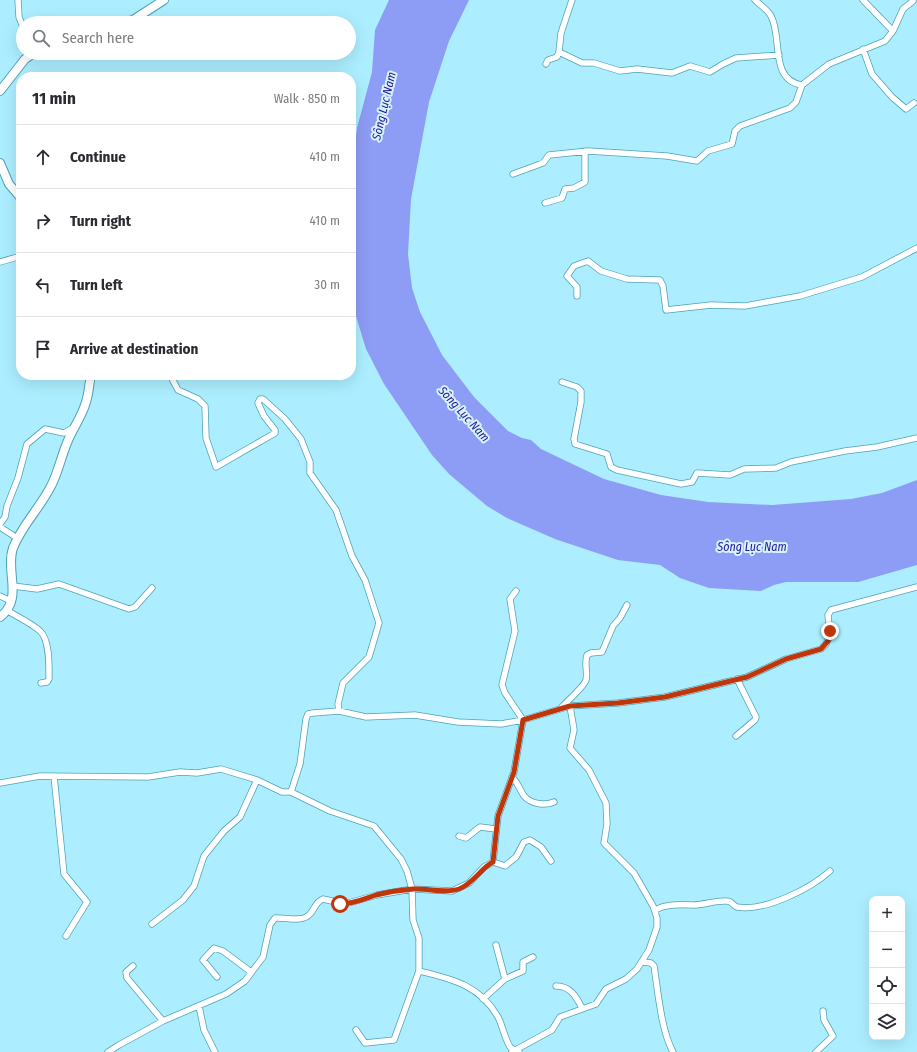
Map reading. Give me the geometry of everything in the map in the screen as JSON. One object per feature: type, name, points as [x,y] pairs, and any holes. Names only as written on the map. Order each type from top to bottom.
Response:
[{"type":"street","points":[[18,0],[19,16]]},
{"type":"street","points":[[140,16],[164,0]]},
{"type":"street","points":[[546,64],[548,60],[557,57],[561,33],[572,0]]},
{"type":"street","points":[[755,0],[771,15],[776,32],[779,55],[786,77],[790,82],[802,85]]},
{"type":"street","points":[[863,0],[893,31]]},
{"type":"street","points":[[513,174],[543,163],[549,155],[585,151],[667,156],[696,161],[708,151],[732,144],[735,131],[740,126],[790,108],[796,102],[802,85],[829,64],[863,49],[884,42],[893,31],[903,9],[913,0]]},
{"type":"street","points":[[863,49],[872,74],[892,97],[906,108],[914,103]]},
{"type":"street","points":[[559,52],[582,63],[594,63],[620,71],[637,69],[672,73],[690,66],[710,72],[736,58],[779,55]]},
{"type":"street","points":[[0,92],[24,60]]},
{"type":"street","points":[[545,203],[562,198],[565,189],[574,188],[585,182],[585,151]]},
{"type":"street","points":[[0,162],[9,184],[16,192]]},
{"type":"street","points":[[577,296],[576,286],[567,276],[574,266],[588,261],[601,271],[627,279],[660,280],[663,286],[666,310],[711,305],[745,306],[800,296],[862,277],[917,248]]},
{"type":"street","points":[[0,262],[16,257]]},
{"type":"street","points":[[0,617],[8,611],[11,601],[13,586],[12,552],[17,538],[51,486],[86,401],[90,380]]},
{"type":"street","points":[[173,380],[178,390],[198,399],[205,406],[206,438],[216,467],[275,433],[275,430],[260,410],[258,403],[260,399],[285,419],[301,438],[310,462],[310,473],[336,510],[352,556],[365,580],[379,623],[370,657],[343,683],[338,704],[339,711]]},
{"type":"street","points":[[562,382],[576,387],[581,391],[581,402],[574,439],[575,444],[607,454],[611,467],[617,470],[681,484],[692,482],[697,473],[730,474],[744,468],[776,468],[791,462],[846,451],[877,447],[917,438]]},
{"type":"street","points":[[0,524],[5,517],[6,508],[18,478],[28,442],[45,429],[64,433],[74,428]]},
{"type":"street","points":[[0,527],[17,538]]},
{"type":"street","points":[[13,586],[37,589],[59,584],[129,609],[135,607],[152,588]]},
{"type":"street","points":[[291,792],[300,764],[307,716],[312,713],[339,711],[366,717],[415,715],[485,724],[501,724],[523,720],[570,706],[618,703],[665,697],[752,675],[786,659],[824,648],[830,636],[828,615],[834,608],[917,587]]},
{"type":"street","points":[[493,862],[496,829],[503,798],[512,777],[523,720],[503,689],[504,674],[515,631],[510,599],[516,591]]},
{"type":"street","points":[[0,596],[11,601]]},
{"type":"street","points":[[560,708],[584,685],[586,679],[587,655],[602,652],[613,626],[620,618],[627,605]]},
{"type":"street","points":[[8,611],[40,631],[43,636],[48,653],[49,679],[47,682],[41,683]]},
{"type":"street","points":[[736,736],[755,720],[756,717],[737,679]]},
{"type":"street","points":[[419,971],[463,983],[483,999],[495,1012],[510,1046],[515,1051],[552,1030],[560,1017],[596,1004],[606,989],[626,979],[643,962],[653,942],[657,927],[655,910],[634,873],[604,843],[608,807],[590,770],[570,748],[574,730],[570,706]]},
{"type":"street","points":[[0,783],[40,776],[148,777],[180,772],[197,773],[221,769],[257,780],[278,791],[291,792],[330,811],[374,826],[404,864],[412,889],[413,920],[419,938],[419,971],[394,1040],[365,1043],[356,1030]]},
{"type":"street","points":[[54,776],[64,874],[87,902],[66,936]]},
{"type":"street","points":[[512,777],[518,783],[527,798],[544,805],[554,802]]},
{"type":"street","points":[[152,924],[182,900],[194,886],[204,856],[224,831],[240,817],[257,780]]},
{"type":"street","points":[[459,836],[466,838],[480,827],[496,829]]},
{"type":"street","points":[[108,1052],[163,1021],[226,994],[245,980],[263,957],[270,925],[275,918],[307,917],[317,902],[322,899],[345,904],[377,895],[412,889],[449,891],[458,889],[469,883],[484,867],[493,862],[505,866],[516,857],[524,842],[530,840],[541,847],[551,861]]},
{"type":"street","points":[[655,910],[666,905],[695,905],[723,901],[729,901],[737,907],[767,905],[812,885],[830,871]]},
{"type":"street","points":[[496,945],[505,979]]},
{"type":"street","points":[[217,977],[203,960],[212,949],[216,948],[251,972]]},
{"type":"street","points":[[483,999],[505,979],[523,971],[523,962],[533,957]]},
{"type":"street","points":[[643,962],[651,963],[654,966],[658,998],[667,1037],[673,1052]]},
{"type":"street","points":[[133,966],[126,972],[127,978],[163,1021]]},
{"type":"street","points":[[556,986],[568,988],[582,1008]]},
{"type":"street","points":[[199,1006],[204,1030],[215,1052]]},
{"type":"street","points":[[816,1052],[833,1036],[824,1020],[824,1011]]},
{"type":"water","name":"Sông Lục Nam","points":[[389,0],[469,0],[449,41],[429,102],[411,199],[408,254],[412,288],[420,312],[442,355],[474,397],[508,431],[522,438],[531,440],[541,449],[604,479],[661,495],[708,502],[772,505],[851,499],[882,493],[917,480],[917,565],[858,582],[786,582],[774,585],[761,591],[709,588],[680,578],[660,565],[618,560],[555,539],[507,518],[487,506],[449,474],[432,455],[384,384],[366,349],[356,316],[356,135],[372,72],[375,30]]},
{"type":"route","points":[[340,904],[350,904],[377,895],[412,889],[435,891],[449,891],[458,889],[469,883],[484,867],[493,862],[498,816],[503,798],[514,772],[523,720],[570,706],[591,703],[618,703],[665,697],[747,677],[786,659],[824,648],[830,636],[830,631]]}]
